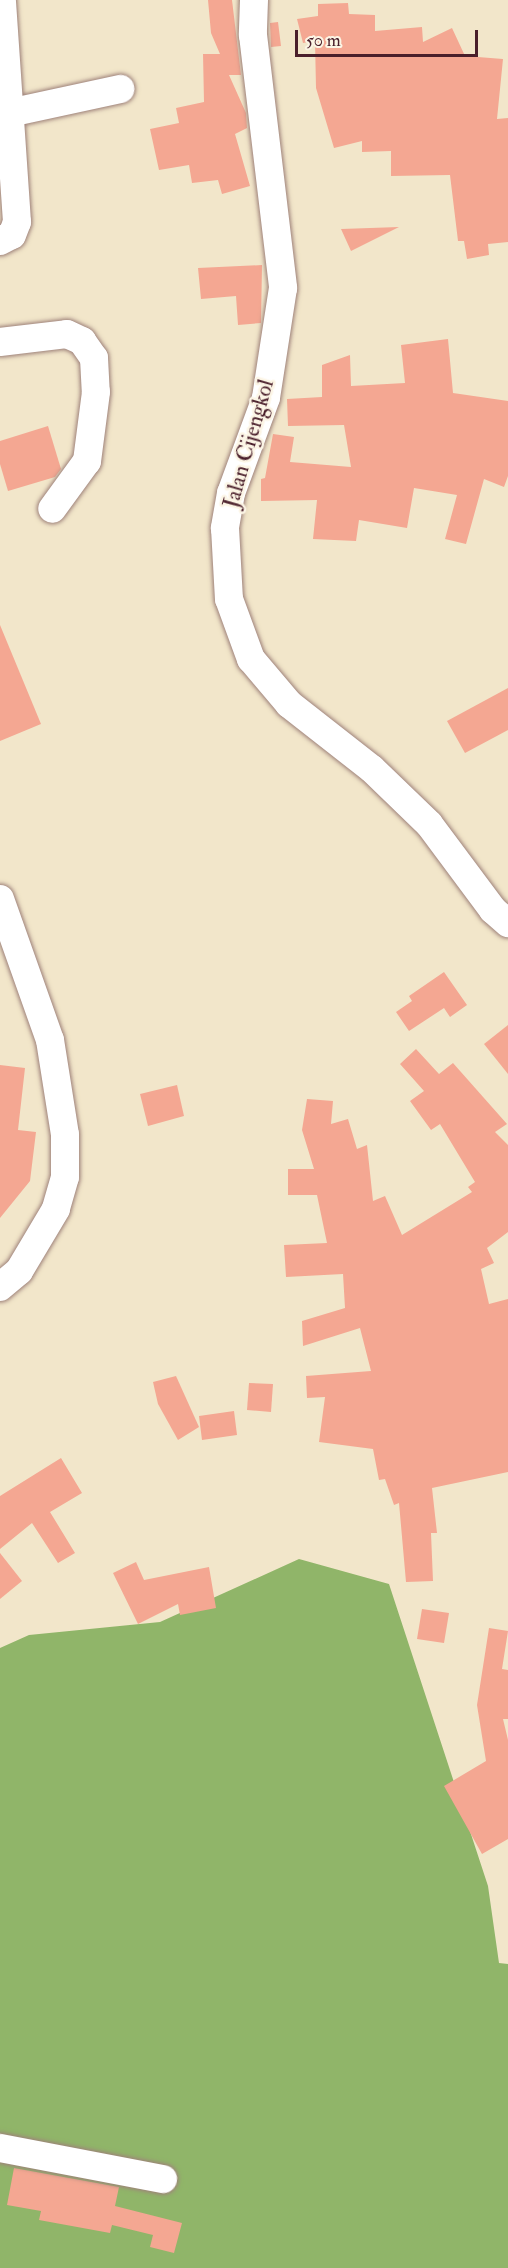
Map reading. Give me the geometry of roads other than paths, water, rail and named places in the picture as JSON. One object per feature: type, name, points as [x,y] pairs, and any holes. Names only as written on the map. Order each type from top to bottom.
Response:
[{"type":"street","name":"Jalan Cijengkol","points":[[254,0],[253,35],[283,288],[266,398],[231,493],[225,528],[229,599],[251,659],[289,704],[372,769],[429,824],[493,910],[508,923]]},
{"type":"street","points":[[0,241],[12,235],[17,222],[1,1]]},
{"type":"street","points":[[9,113],[120,89]]},
{"type":"street","points":[[0,342],[67,334],[82,341],[94,358],[96,392],[87,460],[52,509]]},
{"type":"street","points":[[0,899],[50,1040],[62,1105],[65,1177],[42,1239],[19,1271],[0,1287]]},
{"type":"street","points":[[0,2148],[163,2179]]}]
